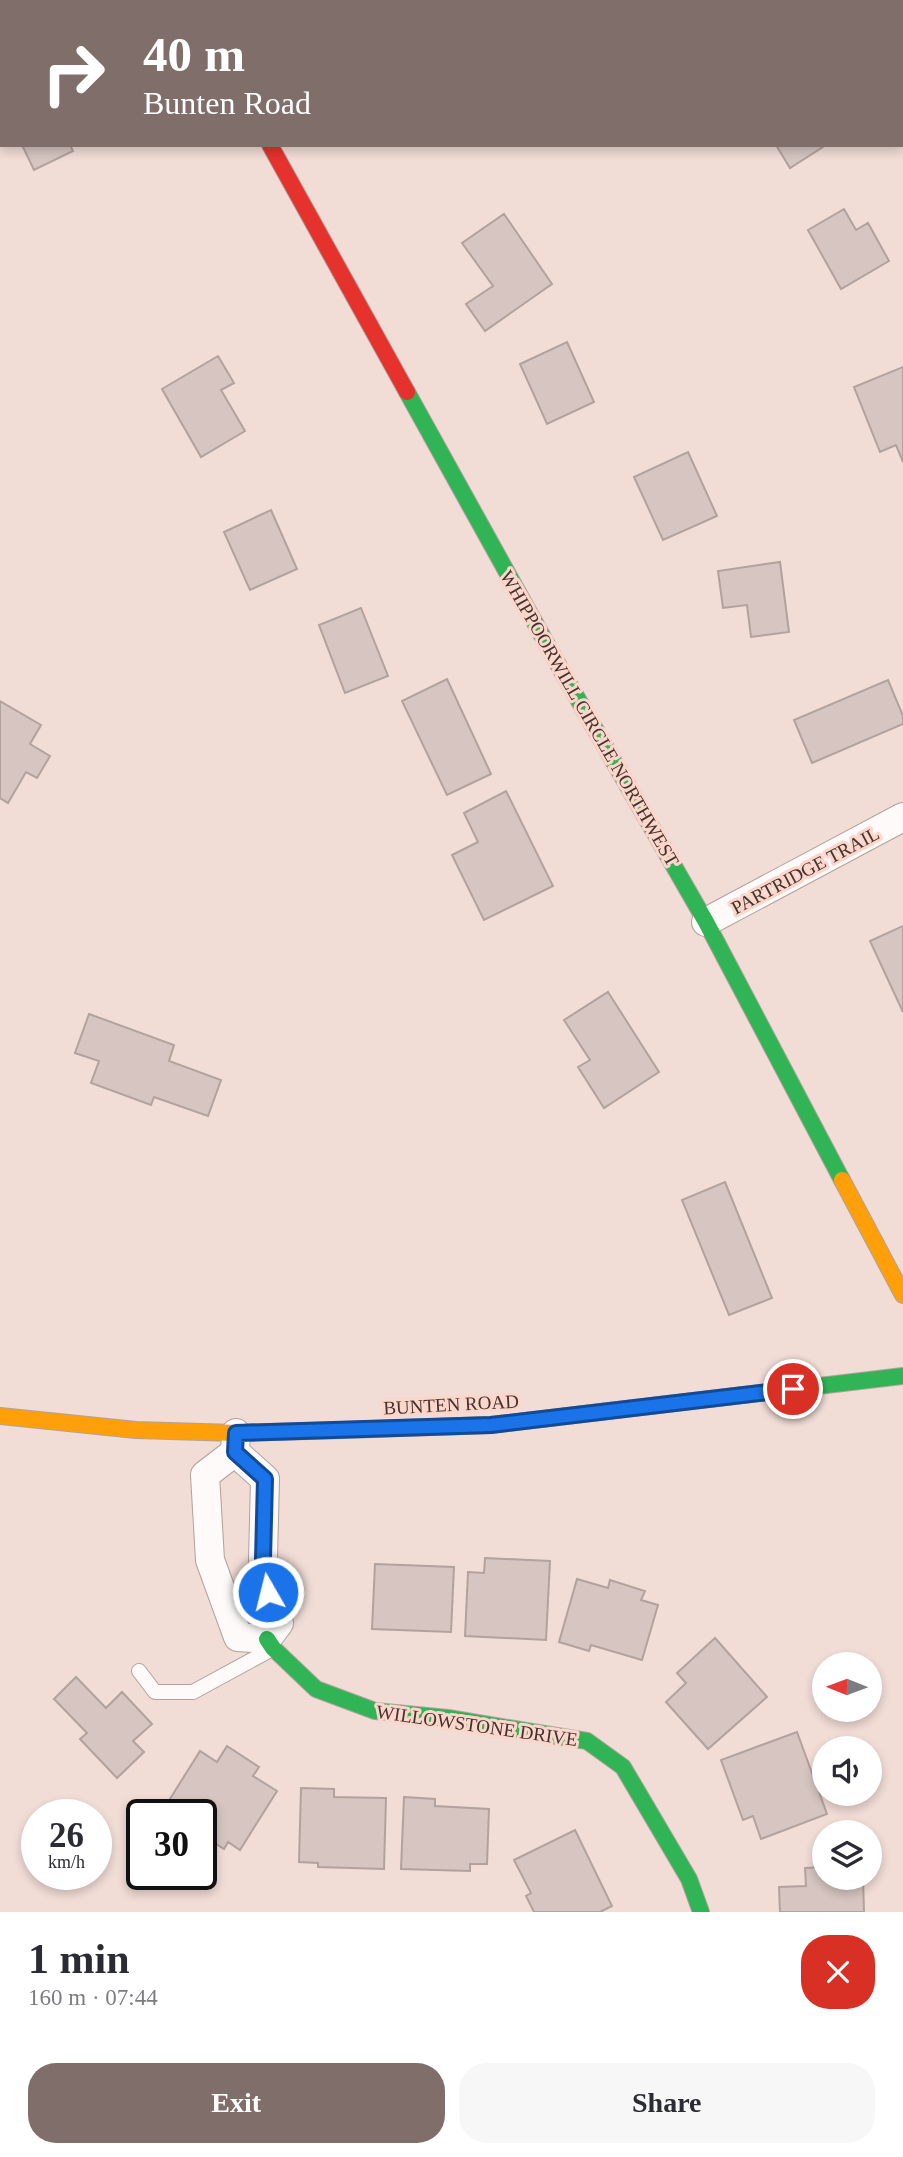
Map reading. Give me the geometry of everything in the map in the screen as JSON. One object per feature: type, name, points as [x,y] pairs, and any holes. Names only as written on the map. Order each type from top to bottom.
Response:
[{"type":"street","name":"WHIPPOORWILL CIRCLE NORTHWEST","points":[[271,147],[560,668],[706,922],[903,1295]]},
{"type":"street","name":"PARTRIDGE TRAIL","points":[[706,922],[903,817]]},
{"type":"street","name":"BUNTEN ROAD","points":[[0,1416],[235,1442],[491,1425],[903,1376]]},
{"type":"street","points":[[235,1442],[265,1479],[263,1559],[268,1592],[279,1623],[270,1643]]},
{"type":"street","name":"WILLOWSTONE DRIVE","points":[[235,1442],[205,1475],[210,1560],[238,1637],[270,1643],[316,1689],[375,1711],[448,1718],[587,1741],[623,1767],[689,1879],[701,1912]]},
{"type":"street","points":[[219,1584],[265,1574]]},
{"type":"lane","points":[[139,1671],[155,1692],[193,1692],[270,1643]]},
{"type":"building","points":[[23,147],[71,147],[73,151],[34,170]]},
{"type":"building","points":[[777,147],[823,147],[790,168]]},
{"type":"building","points":[[844,209],[856,230],[868,223],[889,261],[841,289],[808,230]]},
{"type":"building","points":[[504,214],[552,284],[485,331],[466,304],[493,286],[462,243]]},
{"type":"building","points":[[567,342],[594,402],[547,424],[520,364]]},
{"type":"building","points":[[218,356],[234,383],[221,390],[245,431],[201,457],[162,389]]},
{"type":"building","points":[[903,367],[903,462],[896,445],[880,452],[854,387]]},
{"type":"building","points":[[688,452],[717,516],[663,540],[634,477]]},
{"type":"building","points":[[271,510],[297,569],[250,590],[224,532]]},
{"type":"building","points":[[780,562],[789,632],[751,637],[747,605],[723,608],[718,571]]},
{"type":"building","points":[[361,608],[388,676],[345,693],[319,625]]},
{"type":"building","points":[[447,679],[491,774],[447,795],[402,701]]},
{"type":"building","points":[[888,680],[903,716],[903,724],[812,763],[794,720]]},
{"type":"building","points":[[0,701],[41,725],[30,744],[50,756],[37,778],[26,772],[8,803],[0,798]]},
{"type":"building","points":[[506,791],[553,886],[484,920],[452,855],[478,842],[464,813]]},
{"type":"building","points":[[903,926],[903,1012],[870,941]]},
{"type":"building","points":[[608,992],[659,1072],[604,1108],[578,1067],[590,1060],[564,1020]]},
{"type":"building","points":[[89,1014],[174,1045],[169,1061],[221,1080],[208,1116],[154,1097],[151,1105],[91,1083],[99,1061],[75,1053]]},
{"type":"building","points":[[725,1182],[772,1298],[729,1315],[682,1200]]},
{"type":"building","points":[[485,1558],[550,1561],[546,1640],[465,1636],[468,1572],[484,1573]]},
{"type":"building","points":[[375,1564],[454,1567],[451,1632],[372,1629]]},
{"type":"building","points":[[577,1579],[608,1588],[610,1580],[645,1591],[641,1600],[658,1605],[642,1660],[591,1645],[589,1651],[559,1642]]},
{"type":"building","points":[[715,1638],[767,1697],[708,1749],[666,1702],[686,1683],[677,1673]]},
{"type":"building","points":[[76,1677],[106,1708],[122,1692],[152,1724],[133,1741],[144,1752],[117,1778],[80,1739],[87,1733],[54,1699]]},
{"type":"building","points":[[797,1732],[812,1773],[812,1806],[824,1806],[827,1814],[761,1839],[753,1816],[743,1820],[721,1760]]},
{"type":"building","points":[[227,1746],[259,1767],[253,1776],[277,1791],[240,1850],[228,1842],[224,1849],[217,1844],[217,1799],[170,1799],[200,1751],[217,1762]]},
{"type":"building","points":[[301,1788],[334,1789],[334,1797],[386,1798],[384,1869],[318,1867],[318,1863],[299,1862]]},
{"type":"building","points":[[404,1797],[435,1799],[435,1806],[489,1809],[487,1864],[470,1864],[470,1871],[401,1869]]},
{"type":"building","points":[[575,1830],[612,1906],[600,1912],[534,1912],[526,1896],[531,1893],[514,1860]]},
{"type":"building","points":[[805,1868],[812,1868],[812,1890],[863,1890],[864,1912],[780,1912],[779,1887],[806,1886]]},
{"type":"traffic: fast","points":[[407,392],[560,668],[706,922],[842,1180]]},
{"type":"traffic: fast","points":[[344,1430],[491,1425],[903,1376]]},
{"type":"traffic: fast","points":[[267,1639],[316,1689],[375,1711],[448,1718],[587,1741],[623,1767],[689,1879],[701,1912]]},
{"type":"traffic: slow","points":[[842,1180],[903,1295]]},
{"type":"traffic: slow","points":[[0,1416],[136,1430],[236,1433],[344,1430]]},
{"type":"traffic: jam","points":[[271,147],[407,392]]},
{"type":"route","points":[[268,1592],[263,1559],[265,1479],[235,1452],[236,1433],[491,1425],[793,1389]]}]
